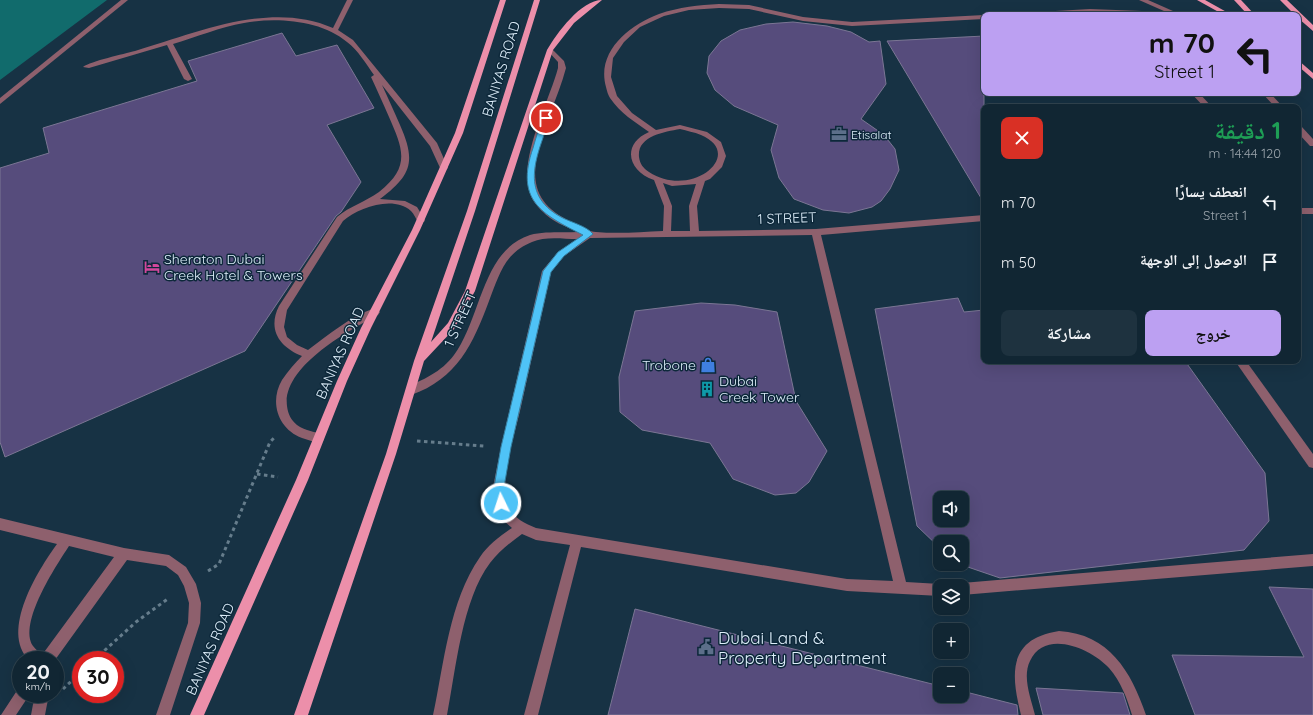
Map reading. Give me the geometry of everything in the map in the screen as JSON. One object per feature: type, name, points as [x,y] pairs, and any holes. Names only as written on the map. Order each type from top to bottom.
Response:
[{"type":"main road","name":"BANIYAS ROAD","points":[[197,715],[302,480],[342,381],[374,312],[421,220],[459,133],[503,0]]},
{"type":"main road","name":"BANIYAS ROAD","points":[[301,715],[471,211],[537,0]]},
{"type":"main road","points":[[420,360],[451,326],[470,291],[550,50],[560,34],[573,20],[599,0]]},
{"type":"main road","points":[[1200,0],[1223,12]]},
{"type":"main road","points":[[1237,0],[1249,12]]},
{"type":"main road","points":[[1283,0],[1295,12]]},
{"type":"main road","points":[[1301,17],[1313,29]]},
{"type":"main road","points":[[1301,66],[1313,77]]},
{"type":"street","points":[[0,102],[125,0]]},
{"type":"street","points":[[335,30],[350,0]]},
{"type":"street","points":[[1142,0],[1171,12]]},
{"type":"street","points":[[654,132],[629,115],[614,97],[607,77],[610,58],[621,41],[638,26],[662,15],[689,8],[719,6],[749,7],[804,19],[852,24],[981,17]]},
{"type":"street","points":[[1071,12],[1105,10],[1123,12]]},
{"type":"street","points":[[87,67],[230,24],[255,19],[311,23],[335,30],[351,41],[434,145],[444,168]]},
{"type":"street","points":[[169,42],[188,79]]},
{"type":"street","name":"1 STREET","points":[[550,50],[561,61],[562,68],[532,161],[530,185],[535,197],[544,208],[557,218],[590,234]]},
{"type":"street","points":[[310,354],[295,349],[283,339],[278,325],[282,309],[340,219],[384,192],[396,180],[404,167],[406,154],[404,143],[370,64]]},
{"type":"street","points":[[1198,96],[1205,104]]},
{"type":"street","points":[[1269,96],[1276,104]]},
{"type":"street","points":[[680,127],[705,133],[715,140],[722,153],[720,167],[712,174],[701,180],[687,184],[672,184],[658,180],[646,174],[638,166],[635,156],[636,146],[643,138],[654,132],[680,127]]},
{"type":"street","points":[[1301,131],[1313,144]]},
{"type":"street","points":[[658,180],[668,206],[667,234]]},
{"type":"street","points":[[695,234],[693,206],[701,180]]},
{"type":"street","points":[[368,203],[386,201],[402,203],[414,209],[421,220]]},
{"type":"street","points":[[1301,211],[1313,211]]},
{"type":"street","name":"1 STREET","points":[[411,391],[442,374],[455,362],[464,349],[500,262],[519,244],[532,238],[590,234],[816,232],[981,218]]},
{"type":"street","points":[[816,232],[901,588]]},
{"type":"street","points":[[590,234],[561,254],[547,271],[506,447],[499,487],[501,503],[508,517],[521,528],[536,534],[847,585],[933,590]]},
{"type":"street","points":[[319,438],[300,434],[287,423],[281,408],[283,389],[295,370],[310,354],[341,331],[374,312]]},
{"type":"street","points":[[1242,364],[1313,463]]},
{"type":"street","points":[[0,524],[124,554],[169,561],[182,571],[190,584],[195,603],[194,623],[162,715]]},
{"type":"street","points":[[440,715],[463,608],[471,584],[488,556],[501,542],[521,528]]},
{"type":"street","points":[[24,651],[19,645],[16,628],[20,610],[29,591],[67,540]]},
{"type":"street","points":[[531,715],[577,541]]},
{"type":"street","points":[[54,651],[124,554]]},
{"type":"street","points":[[969,588],[1313,560]]},
{"type":"street","points":[[1028,715],[1020,678],[1023,661],[1031,647],[1044,640],[1061,637],[1079,640],[1097,650],[1113,664],[1126,681],[1139,715]]},
{"type":"street","points":[[8,715],[17,703]]},
{"type":"street","points":[[38,715],[40,703]]},
{"type":"path","points":[[104,651],[136,622],[220,564],[270,442],[287,423]]},
{"type":"path","points":[[395,439],[506,447]]},
{"type":"shaded area","points":[[0,0],[107,0],[0,80]]},
{"type":"building","points":[[793,22],[827,26],[851,32],[869,42],[880,41],[886,84],[861,119],[884,135],[895,149],[899,170],[890,189],[881,201],[872,207],[849,213],[823,210],[794,199],[779,178],[771,150],[778,125],[734,106],[715,90],[707,73],[709,56],[721,41],[740,30],[766,24]]},
{"type":"building","name":"Sheraton Dubai Creek Hotel & Towers","points":[[282,33],[296,56],[337,45],[374,108],[327,125],[361,182],[341,212],[336,216],[245,351],[5,457],[0,442],[0,168],[49,153],[43,128],[197,81],[188,61]]},
{"type":"building","points":[[981,36],[981,96],[984,96],[984,104],[981,104],[981,198],[887,41]]},
{"type":"building","points":[[958,298],[964,312],[981,310],[981,364],[1187,364],[1265,473],[1269,521],[1244,550],[1000,578],[969,567],[969,535],[933,535],[933,541],[917,526],[875,309]]},
{"type":"building","name":"Dubai Creek Tower","points":[[701,303],[735,305],[777,312],[796,401],[827,451],[809,482],[796,493],[775,495],[733,479],[710,443],[642,430],[620,412],[619,377],[635,311]]},
{"type":"building","points":[[1269,587],[1313,589],[1313,715],[1195,715],[1172,655],[1304,657]]},
{"type":"building","name":"Dubai Land & Property Department","points":[[635,609],[933,684],[933,703],[969,703],[969,693],[1017,705],[1018,715],[608,715]]},
{"type":"building","points":[[1036,688],[1123,693],[1130,715],[1043,715]]},
{"type":"place","name":"Etisalat","points":[[839,134]]},
{"type":"place","name":"Sheraton Dubai Creek Hotel & Towers","points":[[152,267]]},
{"type":"place","name":"Trobone","points":[[708,365]]},
{"type":"place","name":"Dubai Creek Tower","points":[[707,389]]},
{"type":"place","name":"Dubai Land & Property Department","points":[[706,647]]},
{"type":"route","points":[[501,503],[499,487],[506,447],[547,271],[561,254],[590,234],[557,218],[544,208],[535,197],[530,185],[532,161],[546,118]]}]
